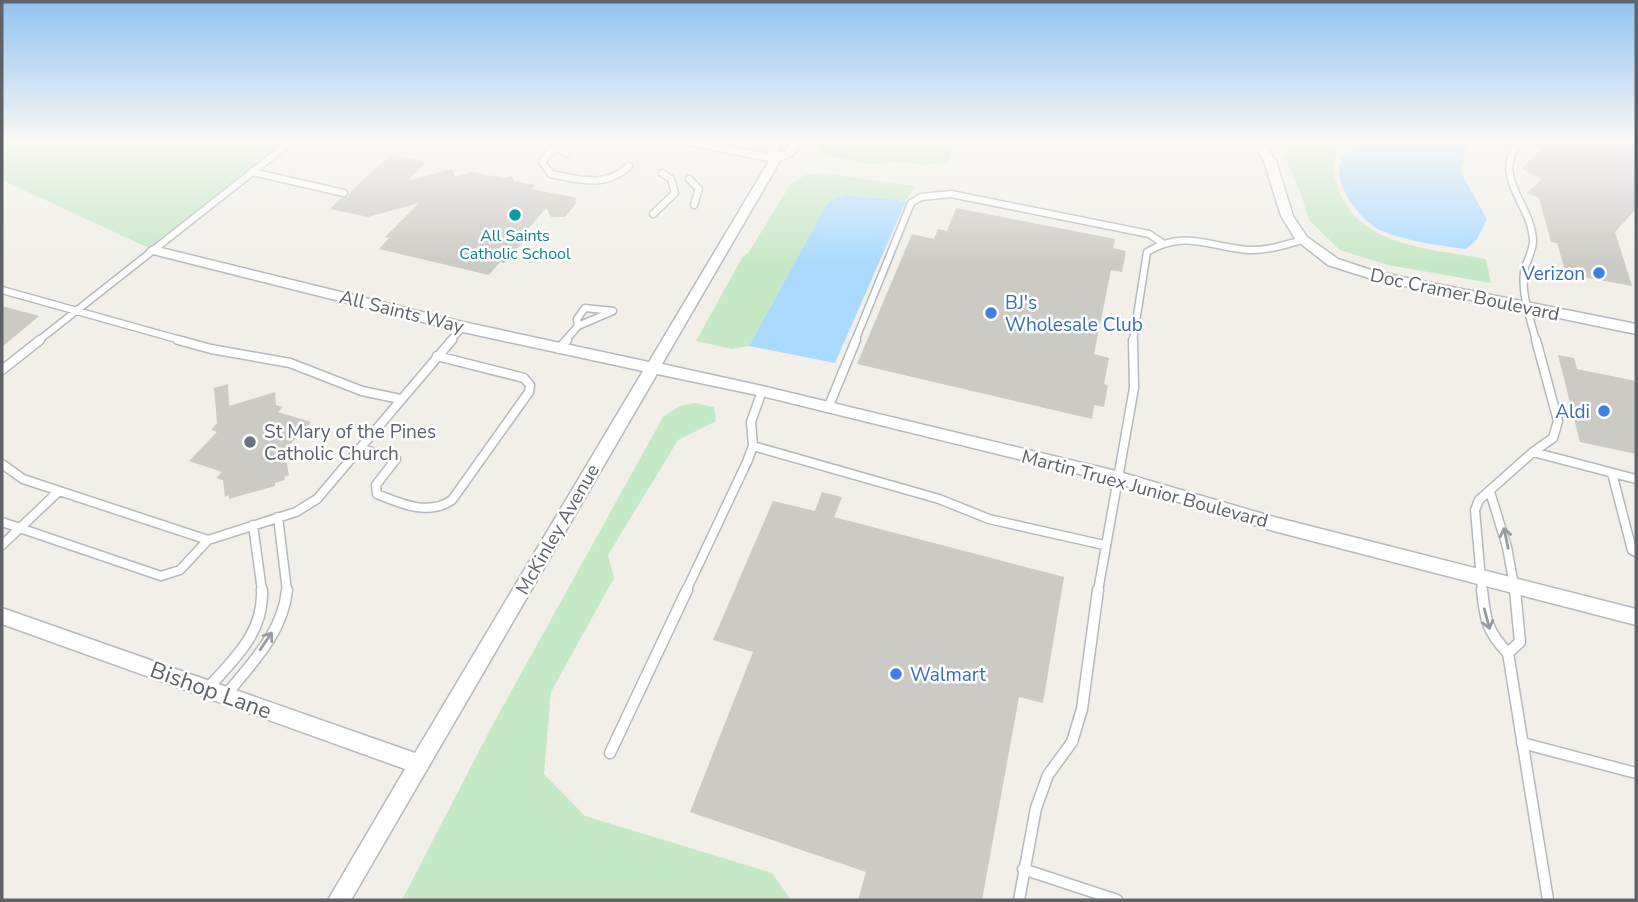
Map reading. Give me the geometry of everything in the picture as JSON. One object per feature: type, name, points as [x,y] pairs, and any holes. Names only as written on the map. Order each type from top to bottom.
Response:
[{"type":"street","name":"McKinley Avenue","points":[[339,900],[762,182]]},
{"type":"street","points":[[1276,182],[1287,216],[1302,240]]},
{"type":"street","name":"Doc Cramer Boulevard","points":[[1302,240],[1334,262],[1351,269],[1636,329]]},
{"type":"street","name":"All Saints Way","points":[[153,250],[463,327],[651,369]]},
{"type":"street","name":"Martin Truex Junior Boulevard","points":[[651,369],[762,391],[1116,477],[1274,524],[1636,617]]},
{"type":"street","name":"Bishop Lane","points":[[2,616],[420,765]]},
{"type":"lane","points":[[2,370],[238,182]]},
{"type":"lane","points":[[296,182],[344,193]]},
{"type":"lane","points":[[653,214],[675,193],[672,182]]},
{"type":"lane","points":[[692,182],[699,189],[694,205]]},
{"type":"lane","points":[[1512,182],[1526,211],[1534,242],[1524,265],[1527,306],[1558,421],[1553,438],[1533,452],[1479,500],[1475,510],[1484,609],[1492,637],[1508,653],[1548,900]]},
{"type":"lane","points":[[828,408],[911,203],[921,197],[951,194],[1149,234],[1161,242]]},
{"type":"lane","points":[[1019,900],[1036,808],[1048,775],[1072,742],[1082,709],[1104,545],[1134,388],[1132,349],[1147,252],[1161,242],[1189,239],[1250,250],[1276,248],[1302,240]]},
{"type":"lane","points":[[2,290],[211,349],[290,363],[362,391],[400,399]]},
{"type":"lane","points":[[559,349],[578,326],[623,304]]},
{"type":"lane","points":[[578,326],[577,319],[585,308],[613,311]]},
{"type":"lane","points":[[2,522],[161,576],[180,570],[208,540],[307,506],[362,449],[400,399],[463,327]]},
{"type":"lane","points":[[362,449],[396,459],[376,485],[377,494],[428,509],[445,506],[452,500],[529,392],[530,385],[524,378],[437,356]]},
{"type":"lane","points":[[610,753],[753,446],[751,422],[762,391]]},
{"type":"lane","points":[[753,446],[939,499],[989,519],[1104,545]]},
{"type":"lane","points":[[1533,452],[1636,479]]},
{"type":"lane","points":[[2,464],[23,479],[208,540]]},
{"type":"lane","points":[[1612,473],[1632,550],[1636,551]]},
{"type":"lane","points":[[2,545],[59,491]]},
{"type":"lane","points":[[1490,492],[1501,517],[1514,587],[1520,642],[1508,653]]},
{"type":"lane","points":[[225,696],[265,643],[284,608],[287,590],[278,517]]},
{"type":"lane","points":[[206,689],[257,627],[262,612],[253,526]]},
{"type":"lane","points":[[1522,743],[1636,773]]},
{"type":"lane","points":[[1023,869],[1117,900]]},
{"type":"green space","points":[[7,182],[239,182],[153,250]]},
{"type":"green space","points":[[794,182],[887,182],[915,186],[906,201],[846,195],[828,202],[749,346],[732,349],[696,341],[742,258],[749,252]]},
{"type":"green space","points":[[1296,182],[1336,182],[1346,204],[1360,221],[1377,233],[1419,247],[1486,259],[1491,283],[1388,265],[1340,250],[1309,220]]},
{"type":"green space","points":[[695,403],[714,407],[716,421],[678,440],[608,555],[614,578],[551,692],[544,774],[585,816],[772,873],[791,900],[402,900],[491,728],[663,417],[680,406]]},
{"type":"water","points":[[1341,182],[1466,182],[1487,219],[1477,239],[1466,249],[1424,243],[1401,238],[1374,226],[1356,210]]},
{"type":"water","points":[[846,195],[906,201],[835,363],[749,346],[828,202]]},
{"type":"building","name":"All Saints Catholic School","points":[[361,182],[520,182],[535,185],[532,189],[577,198],[577,202],[565,217],[551,217],[546,208],[517,242],[522,243],[489,275],[379,249],[389,238],[385,237],[419,203],[368,217],[330,209],[341,198],[348,197]]},
{"type":"building","points":[[1539,182],[1636,182],[1636,209],[1615,232],[1632,286],[1566,274],[1557,243],[1551,242],[1539,198],[1527,193]]},
{"type":"building","name":"BJ's Wholesale Club","points":[[956,208],[1115,239],[1113,248],[1126,251],[1122,272],[1111,270],[1094,354],[1109,358],[1104,384],[1108,385],[1104,407],[1094,405],[1092,419],[857,364],[912,234],[934,239],[938,229],[947,231]]},
{"type":"building","points":[[2,306],[39,316],[2,347]]},
{"type":"building","name":"Aldi","points":[[1558,355],[1574,358],[1577,369],[1636,381],[1636,454],[1580,442]]},
{"type":"building","name":"St Mary of the Pines Catholic Church","points":[[228,384],[229,406],[275,392],[276,405],[283,407],[278,412],[311,422],[284,451],[291,454],[286,460],[289,475],[284,477],[285,480],[275,483],[275,486],[229,499],[229,495],[225,497],[223,480],[216,478],[222,472],[189,461],[217,432],[211,430],[217,423],[214,388]]},
{"type":"building","name":"Walmart","points":[[822,492],[842,497],[834,517],[1064,577],[1043,703],[1019,697],[982,900],[858,900],[866,872],[690,812],[753,652],[713,640],[773,501],[815,511]]},
{"type":"place","name":"All Saints Catholic School","points":[[515,215]]},
{"type":"place","name":"Verizon","points":[[1599,273]]},
{"type":"place","name":"BJ's Wholesale Club","points":[[991,313]]},
{"type":"place","name":"Aldi","points":[[1604,411]]},
{"type":"place","name":"St Mary of the Pines Catholic Church","points":[[250,442]]},
{"type":"place","name":"Walmart","points":[[896,674]]}]
